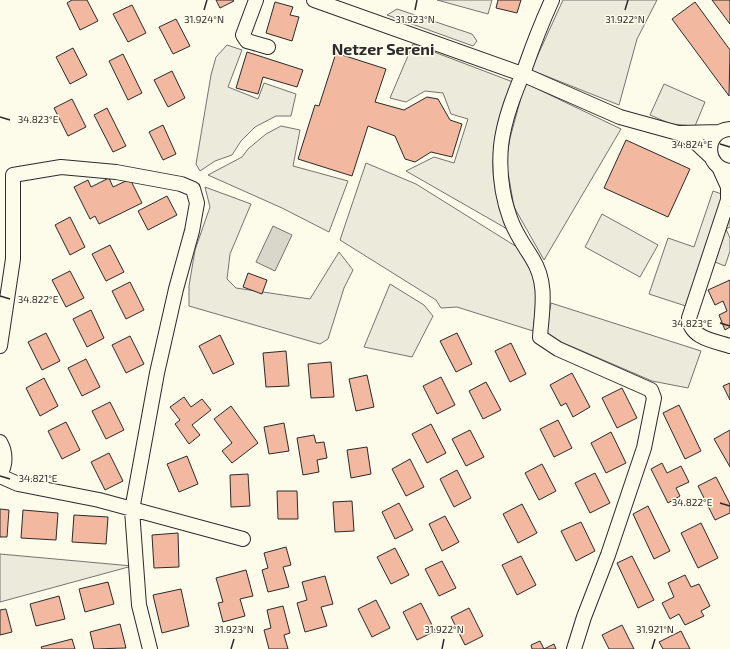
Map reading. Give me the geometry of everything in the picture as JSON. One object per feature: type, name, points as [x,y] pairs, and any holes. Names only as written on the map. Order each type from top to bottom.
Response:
[{"type":"street","points":[[256,0],[243,35],[247,41],[268,47]]},
{"type":"street","points":[[314,0],[522,74],[620,117],[678,133],[692,140],[720,165]]},
{"type":"street","points":[[552,0],[511,103],[501,145],[501,169],[510,218],[518,237],[533,259],[541,276],[544,294],[540,337],[558,349],[651,390],[654,398],[644,448],[574,649]]},
{"type":"street","points":[[678,133],[725,130]]},
{"type":"street","points":[[725,130],[711,142],[728,187],[729,197],[689,318],[689,326],[693,332],[730,346]]},
{"type":"street","points":[[0,346],[13,259],[13,175],[61,167],[116,172],[181,184],[193,189],[197,203],[192,231],[176,289],[157,373],[132,510],[139,605],[150,649]]},
{"type":"street","points":[[0,442],[5,459],[0,475],[18,484],[99,500],[243,539]]},
{"type":"shaded area","points":[[437,0],[492,0],[488,14]]},
{"type":"shaded area","points":[[563,0],[657,0],[637,39],[619,105],[531,70]]},
{"type":"shaded area","points":[[397,9],[472,34],[477,41],[473,46],[387,15]]},
{"type":"shaded area","points":[[413,44],[513,82],[497,137],[493,159],[495,186],[509,230],[406,171],[434,157],[454,163],[468,119],[451,114],[443,93],[425,91],[406,102],[390,98]]},
{"type":"shaded area","points":[[227,45],[242,50],[228,87],[258,99],[264,83],[296,94],[291,116],[276,116],[255,127],[241,141],[232,155],[215,161],[200,171],[196,164],[211,75],[216,57]]},
{"type":"shaded area","points":[[525,83],[621,129],[544,260],[514,207],[506,161],[510,138]]},
{"type":"shaded area","points":[[664,84],[705,102],[695,126],[671,124],[650,115]]},
{"type":"shaded area","points":[[281,126],[300,130],[293,166],[348,181],[329,232],[282,208],[208,175],[242,157],[248,149],[266,134]]},
{"type":"shaded area","points":[[366,163],[416,184],[517,247],[531,271],[538,288],[533,331],[457,307],[441,308],[436,300],[340,240]]},
{"type":"shaded area","points":[[205,187],[251,204],[230,254],[227,279],[236,288],[310,299],[339,252],[353,270],[344,288],[328,339],[320,344],[189,306],[189,286],[195,250],[210,207]]},
{"type":"shaded area","points":[[713,191],[730,197],[730,227],[726,229],[730,238],[730,251],[725,266],[715,262],[698,310],[649,294],[668,238],[694,247]]},
{"type":"shaded area","points":[[602,214],[658,245],[640,277],[585,247]]},
{"type":"shaded area","points":[[273,226],[292,235],[275,271],[256,262]]},
{"type":"shaded area","points":[[390,284],[424,305],[433,316],[412,357],[364,347]]},
{"type":"shaded area","points":[[551,303],[701,351],[688,388],[652,381],[545,335]]},
{"type":"shaded area","points":[[0,554],[132,566],[0,602]]},
{"type":"building","points":[[72,0],[87,0],[98,21],[80,30],[67,3]]},
{"type":"building","points":[[216,0],[233,0],[234,1],[220,8]]},
{"type":"building","points":[[498,0],[521,0],[517,13],[496,8]]},
{"type":"building","points":[[712,0],[730,0],[730,24]]},
{"type":"building","points":[[275,2],[293,7],[290,15],[299,17],[292,41],[266,33]]},
{"type":"building","points":[[695,2],[730,50],[729,96],[672,19]]},
{"type":"building","points":[[132,5],[146,33],[128,42],[113,14]]},
{"type":"building","points":[[176,19],[190,46],[173,54],[159,27]]},
{"type":"building","points":[[73,48],[87,75],[70,84],[56,57]]},
{"type":"building","points":[[247,52],[303,70],[297,87],[263,77],[258,94],[236,88]]},
{"type":"building","points":[[336,53],[386,69],[375,102],[404,110],[427,97],[438,99],[450,120],[462,124],[452,157],[431,152],[415,162],[405,159],[395,136],[368,126],[352,176],[298,159],[315,105],[319,106]]},
{"type":"building","points":[[123,54],[142,93],[128,100],[109,61]]},
{"type":"building","points":[[172,71],[185,98],[168,107],[154,80]]},
{"type":"building","points":[[72,99],[86,127],[68,136],[54,108]]},
{"type":"building","points":[[107,108],[126,146],[113,152],[94,115]]},
{"type":"building","points":[[163,125],[176,154],[163,160],[149,132]]},
{"type":"building","points":[[626,140],[690,169],[668,217],[604,188]]},
{"type":"building","points":[[109,178],[113,187],[130,179],[142,203],[99,224],[95,216],[90,219],[74,187],[88,180],[91,187]]},
{"type":"building","points":[[167,196],[177,215],[148,230],[138,211]]},
{"type":"building","points":[[70,217],[85,247],[70,255],[55,225]]},
{"type":"building","points":[[110,245],[124,272],[106,281],[92,254]]},
{"type":"building","points":[[70,271],[84,298],[66,307],[52,280]]},
{"type":"building","points":[[248,273],[267,280],[262,294],[243,287]]},
{"type":"building","points":[[730,280],[730,327],[725,330],[719,315],[727,311],[723,301],[715,305],[708,290]]},
{"type":"building","points":[[130,282],[144,310],[126,319],[112,291]]},
{"type":"building","points":[[91,310],[104,338],[87,347],[73,319]]},
{"type":"building","points":[[46,333],[60,361],[42,370],[28,342]]},
{"type":"building","points":[[457,333],[472,364],[456,372],[440,341]]},
{"type":"building","points":[[220,335],[234,364],[213,374],[199,346]]},
{"type":"building","points":[[130,336],[144,364],[126,373],[112,345]]},
{"type":"building","points":[[511,343],[526,374],[510,382],[495,351]]},
{"type":"building","points":[[286,351],[289,386],[266,387],[263,353]]},
{"type":"building","points":[[86,359],[100,387],[82,396],[68,368]]},
{"type":"building","points":[[331,362],[334,397],[311,398],[308,364]]},
{"type":"building","points":[[572,373],[590,407],[573,417],[566,403],[561,406],[550,385]]},
{"type":"building","points":[[367,375],[374,407],[356,411],[349,379]]},
{"type":"building","points":[[441,377],[455,405],[437,414],[423,386]]},
{"type":"building","points":[[44,378],[58,406],[40,416],[26,388]]},
{"type":"building","points":[[486,382],[501,410],[483,419],[469,391]]},
{"type":"building","points":[[730,383],[730,400],[723,386]]},
{"type":"building","points":[[622,388],[637,418],[617,428],[602,398]]},
{"type":"building","points":[[184,397],[191,407],[202,399],[211,410],[192,425],[200,435],[189,444],[175,424],[180,420],[170,407]]},
{"type":"building","points":[[110,402],[124,430],[106,439],[92,411]]},
{"type":"building","points":[[679,405],[701,451],[685,459],[663,413]]},
{"type":"building","points":[[231,406],[258,443],[232,463],[222,451],[232,443],[214,419]]},
{"type":"building","points":[[558,420],[572,448],[554,457],[540,429]]},
{"type":"building","points":[[66,422],[80,450],[62,459],[48,431]]},
{"type":"building","points":[[284,423],[289,451],[269,454],[264,427]]},
{"type":"building","points":[[431,424],[446,453],[427,463],[412,434]]},
{"type":"building","points":[[470,430],[484,457],[466,466],[452,439]]},
{"type":"building","points":[[730,430],[730,467],[714,439]]},
{"type":"building","points":[[611,432],[626,463],[606,473],[591,443]]},
{"type":"building","points":[[314,435],[316,443],[324,442],[327,458],[317,460],[319,472],[303,475],[297,438]]},
{"type":"building","points":[[367,447],[371,474],[351,478],[347,450]]},
{"type":"building","points":[[109,453],[123,481],[105,490],[91,462]]},
{"type":"building","points":[[187,456],[198,484],[179,492],[167,464]]},
{"type":"building","points":[[410,459],[424,487],[406,496],[392,469]]},
{"type":"building","points":[[662,463],[667,473],[681,466],[689,482],[676,488],[680,496],[668,503],[651,469]]},
{"type":"building","points":[[542,464],[556,491],[539,500],[525,473]]},
{"type":"building","points":[[457,470],[471,498],[454,507],[440,479]]},
{"type":"building","points":[[595,473],[610,503],[590,513],[575,483]]},
{"type":"building","points":[[248,474],[250,506],[231,507],[230,475]]},
{"type":"building","points":[[716,477],[730,504],[730,513],[715,520],[698,486]]},
{"type":"building","points":[[277,491],[297,491],[298,519],[278,519]]},
{"type":"building","points":[[352,501],[354,531],[335,532],[333,502]]},
{"type":"building","points":[[399,503],[413,530],[395,539],[382,512]]},
{"type":"building","points":[[522,504],[537,533],[518,543],[503,514]]},
{"type":"building","points":[[648,506],[670,551],[654,559],[633,514]]},
{"type":"building","points":[[0,509],[9,510],[7,537],[0,537]]},
{"type":"building","points":[[23,510],[58,513],[56,540],[21,538]]},
{"type":"building","points":[[74,515],[108,517],[106,544],[72,542]]},
{"type":"building","points":[[445,516],[459,542],[442,551],[429,524]]},
{"type":"building","points":[[581,522],[595,551],[576,561],[561,531]]},
{"type":"building","points":[[701,523],[718,558],[698,568],[681,533]]},
{"type":"building","points":[[178,533],[179,567],[154,568],[152,535]]},
{"type":"building","points":[[286,547],[291,565],[283,567],[289,587],[268,592],[262,570],[268,568],[264,553]]},
{"type":"building","points":[[395,548],[409,575],[391,584],[377,557]]},
{"type":"building","points":[[521,556],[536,585],[517,595],[502,565]]},
{"type":"building","points":[[632,556],[654,600],[638,608],[617,563]]},
{"type":"building","points":[[442,561],[456,588],[439,596],[425,569]]},
{"type":"building","points":[[246,570],[253,596],[240,599],[245,616],[223,622],[218,603],[223,602],[216,578]]},
{"type":"building","points":[[685,575],[691,587],[699,584],[710,606],[701,611],[704,616],[685,625],[679,614],[670,619],[662,603],[674,597],[668,583]]},
{"type":"building","points":[[325,576],[333,604],[321,607],[327,626],[305,632],[297,603],[307,600],[302,582]]},
{"type":"building","points":[[108,582],[114,604],[85,612],[79,589]]},
{"type":"building","points":[[181,589],[189,626],[162,633],[153,595]]},
{"type":"building","points":[[59,596],[65,619],[36,626],[30,604]]},
{"type":"building","points":[[376,600],[390,628],[372,637],[358,609]]},
{"type":"building","points":[[421,603],[435,631],[417,640],[403,612]]},
{"type":"building","points":[[283,606],[290,633],[284,635],[288,649],[269,649],[264,630],[271,628],[267,610]]},
{"type":"building","points":[[469,608],[483,636],[465,645],[451,617]]},
{"type":"building","points":[[6,609],[12,632],[0,635],[0,610]]},
{"type":"building","points":[[120,624],[126,648],[94,649],[90,632]]},
{"type":"building","points":[[622,625],[634,649],[609,649],[602,635]]},
{"type":"building","points":[[681,631],[690,649],[663,649],[659,642]]},
{"type":"building","points":[[72,639],[75,649],[42,649],[41,647]]},
{"type":"building","points":[[540,641],[544,649],[532,649],[531,645]]},
{"type":"building","points":[[554,644],[556,649],[544,649]]},
{"type":"district","name":"Netzer Sereni","points":[[383,48]]}]
